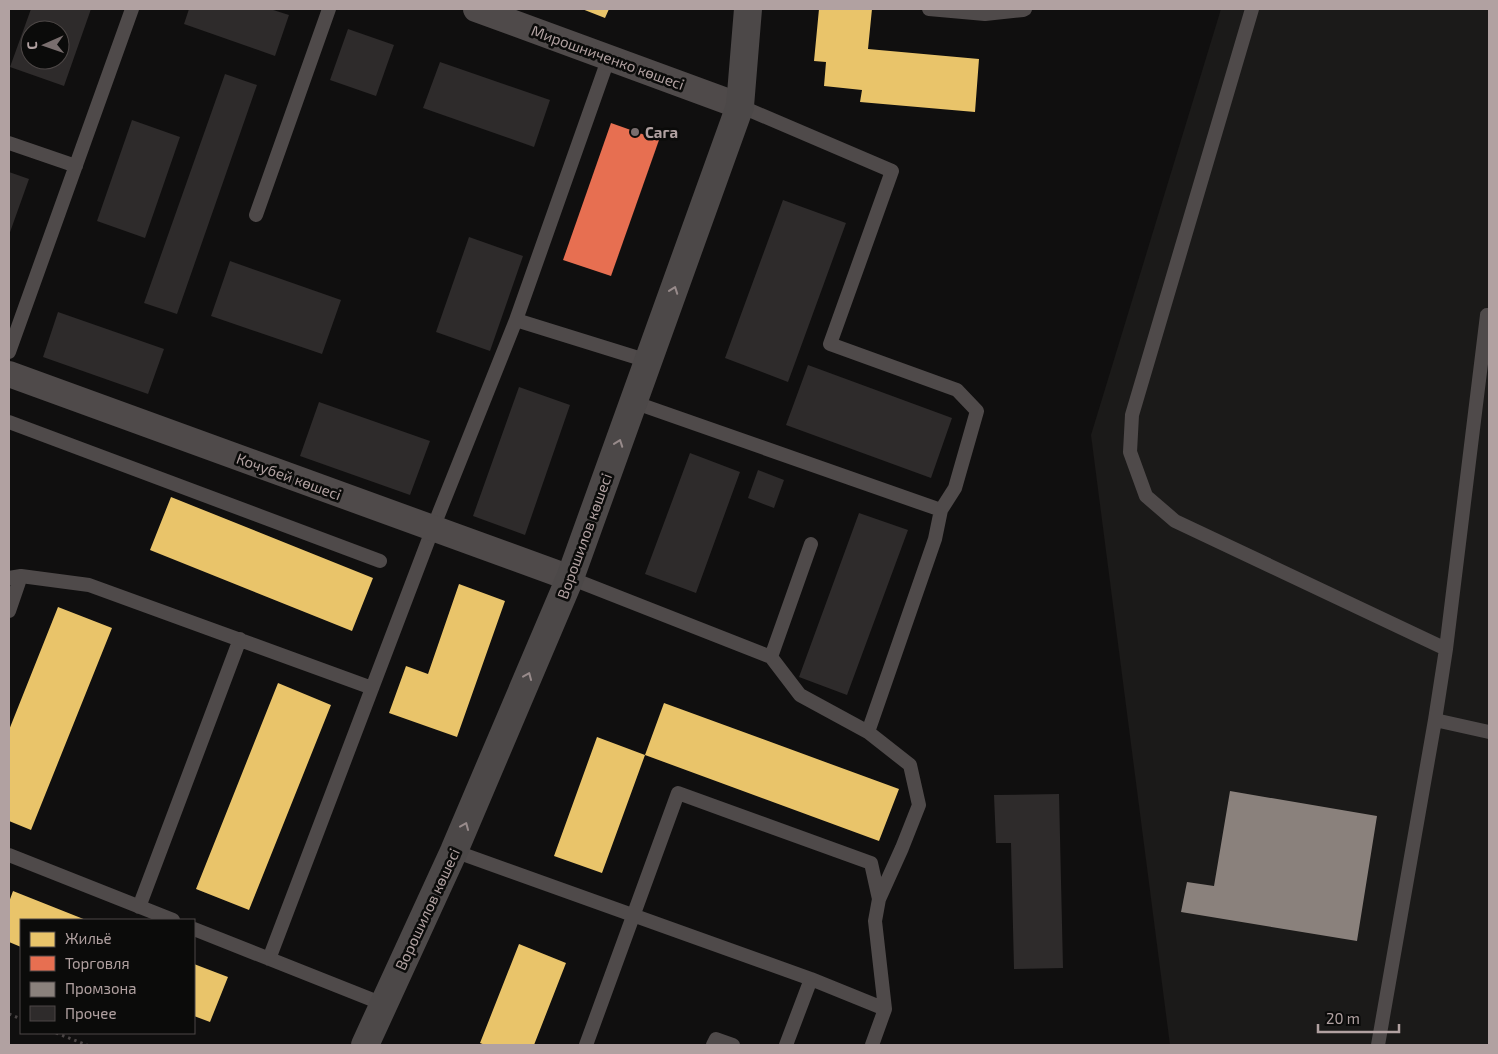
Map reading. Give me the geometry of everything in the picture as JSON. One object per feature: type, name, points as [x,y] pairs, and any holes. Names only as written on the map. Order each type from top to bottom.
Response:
[{"type":"street","name":"Мирошниченко көшесі","points":[[476,9],[740,106]]},
{"type":"street","name":"Ворошилов көшесі","points":[[365,1045],[454,851],[570,578],[740,106],[748,9]]},
{"type":"street","name":"Кочубей көшесі","points":[[9,374],[570,578]]},
{"type":"lane","points":[[9,352],[132,9]]},
{"type":"lane","points":[[256,215],[329,9]]},
{"type":"lane","points":[[929,9],[985,14],[1025,9]]},
{"type":"lane","points":[[1252,9],[1132,416],[1130,452],[1146,496],[1175,521],[1446,649]]},
{"type":"lane","points":[[269,959],[433,528],[516,320],[609,57]]},
{"type":"lane","points":[[740,106],[892,171],[830,344],[957,390],[977,410],[955,488],[941,510],[935,539],[868,732]]},
{"type":"lane","points":[[9,143],[76,166]]},
{"type":"lane","points":[[1378,1045],[1446,649],[1487,315]]},
{"type":"lane","points":[[516,320],[648,361]]},
{"type":"lane","points":[[633,402],[941,510]]},
{"type":"lane","points":[[9,422],[380,561]]},
{"type":"lane","points":[[771,657],[811,544]]},
{"type":"lane","points":[[9,611],[15,577],[89,584],[372,688]]},
{"type":"lane","points":[[570,578],[771,657],[800,695],[868,732],[910,765],[919,805],[879,900],[875,921],[885,1009],[872,1045]]},
{"type":"lane","points":[[139,907],[240,639]]},
{"type":"lane","points":[[1435,720],[1489,732]]},
{"type":"lane","points":[[586,1045],[678,793],[871,863],[879,900]]},
{"type":"lane","points":[[454,851],[811,979],[885,1009]]},
{"type":"lane","points":[[9,855],[170,919]]},
{"type":"lane","points":[[195,928],[383,1004]]},
{"type":"lane","points":[[786,1045],[811,979]]},
{"type":"lane","points":[[713,1045],[716,1038],[733,1045]]},
{"type":"path","points":[[59,1034],[87,1045]]},
{"type":"shaded area","points":[[1221,9],[1489,9],[1489,1045],[1170,1045],[1091,435]]},
{"type":"building: Жильё","points":[[582,9],[609,9],[605,18]]},
{"type":"building: Жильё","points":[[819,9],[872,9],[868,49],[979,59],[975,112],[860,102],[862,90],[824,86],[826,62],[814,61]]},
{"type":"building: Жильё","points":[[171,497],[373,578],[352,631],[150,550]]},
{"type":"building: Жильё","points":[[459,584],[505,601],[457,737],[389,713],[406,666],[428,674]]},
{"type":"building: Жильё","points":[[58,607],[112,628],[31,830],[9,821],[9,730]]},
{"type":"building: Жильё","points":[[278,683],[331,705],[249,910],[196,889]]},
{"type":"building: Жильё","points":[[664,703],[899,789],[879,841],[645,755]]},
{"type":"building: Жильё","points":[[597,737],[645,755],[602,873],[554,856]]},
{"type":"building: Жильё","points":[[13,891],[83,919],[20,919],[20,947],[9,942],[9,902]]},
{"type":"building: Жильё","points":[[519,944],[566,963],[534,1045],[485,1045],[480,1043]]},
{"type":"building: Жильё","points":[[195,964],[228,977],[210,1022],[195,1016]]},
{"type":"building: Торговля","points":[[611,123],[659,140],[611,276],[563,260]]},
{"type":"building: Промзона","points":[[1230,791],[1377,816],[1357,941],[1181,912],[1187,882],[1214,886]]},
{"type":"building: Прочее","points":[[31,9],[91,9],[70,69],[70,20],[27,20]]},
{"type":"building: Прочее","points":[[189,9],[270,9],[289,15],[275,56],[184,24]]},
{"type":"building: Прочее","points":[[348,29],[394,45],[376,96],[330,80]]},
{"type":"building: Прочее","points":[[20,39],[20,70],[70,70],[64,86],[10,67]]},
{"type":"building: Прочее","points":[[440,62],[550,100],[534,147],[423,108]]},
{"type":"building: Прочее","points":[[225,74],[257,85],[177,314],[144,303]]},
{"type":"building: Прочее","points":[[132,120],[180,137],[145,238],[97,221]]},
{"type":"building: Прочее","points":[[9,172],[29,179],[9,235]]},
{"type":"building: Прочее","points":[[783,200],[846,223],[788,382],[725,358]]},
{"type":"building: Прочее","points":[[469,237],[523,256],[490,351],[436,332]]},
{"type":"building: Прочее","points":[[230,261],[341,300],[322,354],[211,316]]},
{"type":"building: Прочее","points":[[58,312],[164,349],[148,394],[43,357]]},
{"type":"building: Прочее","points":[[808,365],[952,418],[931,478],[786,425]]},
{"type":"building: Прочее","points":[[519,387],[570,405],[525,535],[473,516]]},
{"type":"building: Прочее","points":[[319,402],[430,441],[410,495],[300,456]]},
{"type":"building: Прочее","points":[[690,453],[740,472],[696,593],[645,574]]},
{"type":"building: Прочее","points":[[758,470],[784,480],[774,508],[748,498]]},
{"type":"building: Прочее","points":[[859,513],[908,530],[847,695],[799,677]]},
{"type":"building: Прочее","points":[[1059,794],[1063,968],[1014,969],[1011,843],[996,843],[994,795]]},
{"type":"place","name":"Сага","points":[[635,132]]}]
